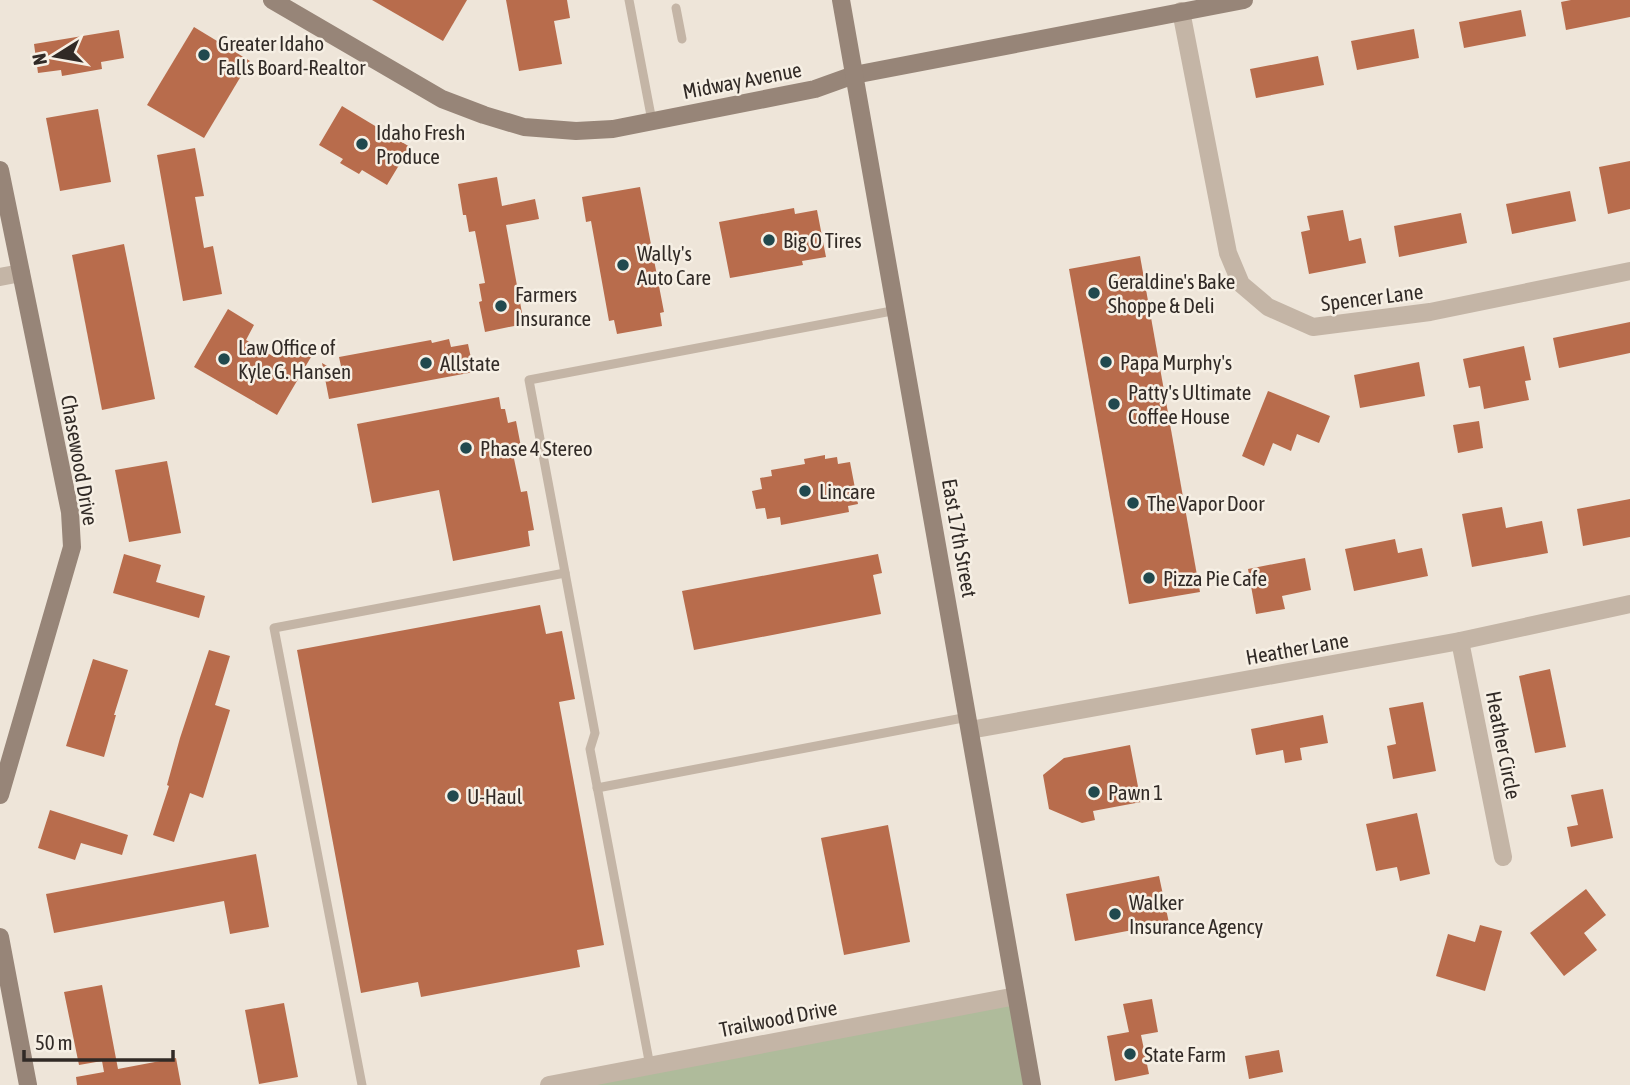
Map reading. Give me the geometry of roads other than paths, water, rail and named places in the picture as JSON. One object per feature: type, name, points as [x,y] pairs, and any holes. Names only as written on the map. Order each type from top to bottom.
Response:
[{"type":"street","name":"Midway Avenue","points":[[272,0],[295,6],[442,99],[484,116],[524,127],[576,131],[613,129],[815,89],[854,75],[1244,0]]},
{"type":"street","name":"East 17th Street","points":[[841,0],[1032,1085]]},
{"type":"street","name":"Spencer Lane","points":[[1181,11],[1228,253],[1241,284],[1268,307],[1313,327],[1430,312],[1630,271]]},
{"type":"street","name":"Chasewood Drive","points":[[0,170],[70,512],[72,547],[0,795]]},
{"type":"street","points":[[0,277],[21,273]]},
{"type":"street","name":"Heather Lane","points":[[969,723],[1460,641],[1630,604]]},
{"type":"street","name":"Heather Circle","points":[[1460,641],[1503,857]]},
{"type":"street","points":[[0,937],[28,1085]]},
{"type":"street","name":"Trailwood Drive","points":[[549,1085],[1016,996]]},
{"type":"lane","points":[[629,0],[652,121]]},
{"type":"lane","points":[[676,8],[682,39]]},
{"type":"lane","points":[[650,1066],[590,749],[595,733],[529,380],[897,310]]},
{"type":"lane","points":[[362,1085],[274,628],[565,572]]},
{"type":"lane","points":[[597,788],[969,723]]},
{"type":"place","name":"Greater Idaho Falls Board-Realtor","points":[[204,55]]},
{"type":"place","name":"Idaho Fresh Produce","points":[[362,144]]},
{"type":"place","name":"Big O Tires","points":[[769,240]]},
{"type":"place","name":"Wally's Auto Care","points":[[623,265]]},
{"type":"place","name":"Geraldine's Bake Shoppe & Deli","points":[[1094,293]]},
{"type":"place","name":"Farmers Insurance","points":[[501,306]]},
{"type":"place","name":"Law Office of Kyle G. Hansen","points":[[224,359]]},
{"type":"place","name":"Papa Murphy's","points":[[1106,362]]},
{"type":"place","name":"Allstate","points":[[426,363]]},
{"type":"place","name":"Patty's Ultimate Coffee House","points":[[1114,404]]},
{"type":"place","name":"Phase 4 Stereo","points":[[466,448]]},
{"type":"place","name":"Lincare","points":[[805,491]]},
{"type":"place","name":"The Vapor Door","points":[[1133,503]]},
{"type":"place","name":"Pizza Pie Cafe","points":[[1149,578]]},
{"type":"place","name":"Pawn 1","points":[[1094,792]]},
{"type":"place","name":"U-Haul","points":[[453,796]]},
{"type":"place","name":"Walker Insurance Agency","points":[[1115,914]]},
{"type":"place","name":"State Farm","points":[[1130,1054]]}]
